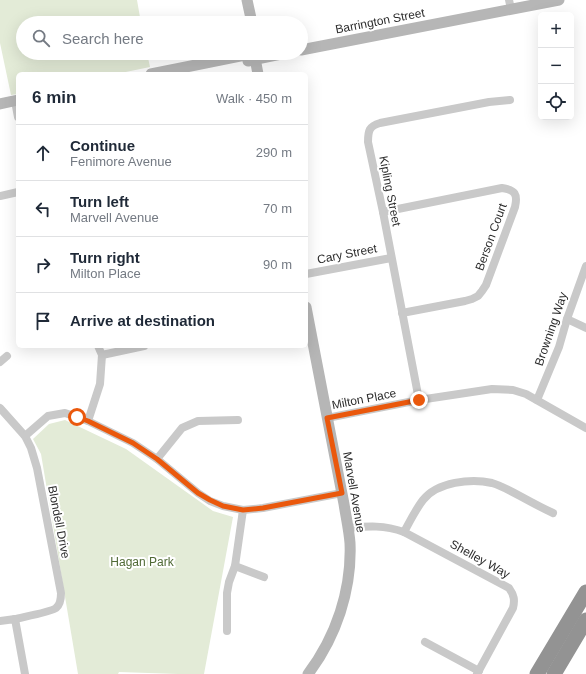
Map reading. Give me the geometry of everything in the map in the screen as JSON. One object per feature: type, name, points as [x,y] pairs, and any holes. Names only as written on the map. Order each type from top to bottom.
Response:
[{"type":"highway","points":[[537,674],[586,592]]},
{"type":"highway","points":[[554,674],[586,620]]},
{"type":"street","points":[[247,0],[250,16]]},
{"type":"street","name":"Barrington Street","points":[[308,43],[512,3],[559,0]]},
{"type":"street","name":"Barrington Street","points":[[308,48],[512,3]]},
{"type":"street","points":[[162,72],[229,60]]},
{"type":"street","points":[[191,72],[238,60]]},
{"type":"street","points":[[257,60],[258,72]]},
{"type":"street","points":[[259,60],[263,72]]},
{"type":"street","name":"Kipling Street","points":[[419,400],[368,136],[371,127],[375,124],[489,102],[510,100]]},
{"type":"street","points":[[0,104],[16,107]]},
{"type":"street","points":[[0,110],[16,107]]},
{"type":"street","name":"Berson Court","points":[[383,212],[502,188],[512,190],[516,197],[515,206],[491,272],[478,296],[465,301],[402,313]]},
{"type":"street","points":[[0,196],[16,192]]},
{"type":"street","name":"Cary Street","points":[[308,274],[392,258]]},
{"type":"street","name":"Browning Way","points":[[537,400],[559,347],[567,319],[586,266]]},
{"type":"street","points":[[567,319],[586,328]]},
{"type":"street","name":"Marvell Avenue","points":[[308,327],[342,493],[350,544],[348,580],[344,602],[331,637],[308,674]]},
{"type":"street","points":[[88,421],[100,384],[102,355],[99,348]]},
{"type":"street","points":[[102,355],[135,348]]},
{"type":"street","points":[[0,362],[8,356]]},
{"type":"street","name":"Milton Place","points":[[327,418],[419,400],[492,388],[513,390],[526,394],[586,428]]},
{"type":"street","name":"Blondell Drive","points":[[0,408],[24,436],[31,448],[37,468],[61,593],[60,601],[56,608],[15,618]]},
{"type":"street","points":[[24,436],[48,416],[65,413],[88,421],[133,443],[157,459],[198,493],[210,500],[223,506],[243,510],[263,508],[342,493]]},
{"type":"street","points":[[157,459],[182,428],[198,421],[238,420]]},
{"type":"street","points":[[404,532],[421,502],[428,494],[452,483],[493,483],[552,513]]},
{"type":"street","points":[[227,632],[227,593],[229,582],[235,566],[243,510]]},
{"type":"street","name":"Shelley Way","points":[[348,528],[380,526],[404,532],[508,588],[512,592],[514,600],[513,608],[478,672]]},
{"type":"street","points":[[235,566],[264,577]]},
{"type":"street","points":[[0,621],[15,618],[25,674]]},
{"type":"street","points":[[425,642],[478,672]]},
{"type":"green space","points":[[0,0],[137,0],[140,16],[16,16],[16,60],[148,60],[150,67],[126,72],[16,72],[16,94],[11,95],[0,43]]},
{"type":"green space","name":"Hagan Park","points":[[65,420],[126,449],[213,511],[233,517],[204,674],[119,672],[118,674],[78,674],[41,454],[33,439],[49,424]]},
{"type":"route","points":[[77,417],[133,443],[157,459],[198,493],[210,500],[223,506],[243,510],[263,508],[342,493],[327,418],[419,400]]}]
